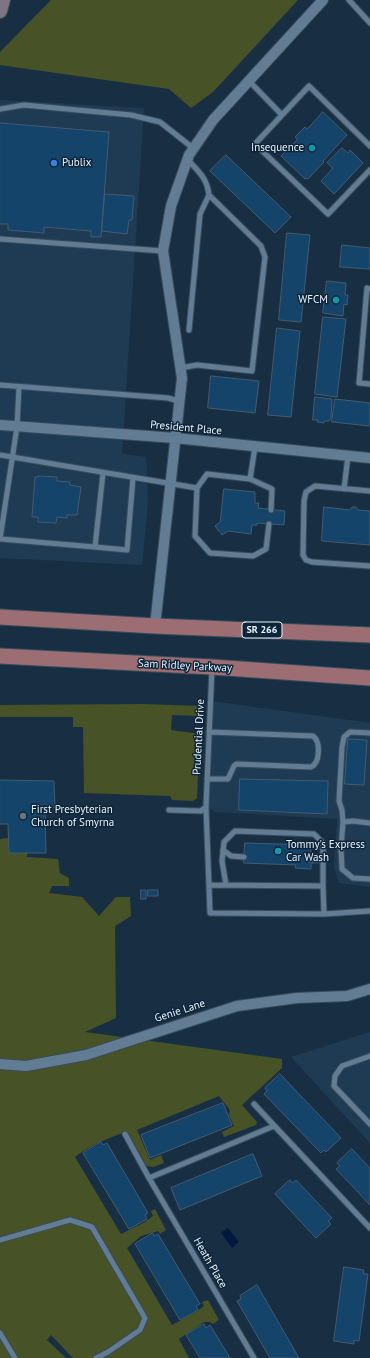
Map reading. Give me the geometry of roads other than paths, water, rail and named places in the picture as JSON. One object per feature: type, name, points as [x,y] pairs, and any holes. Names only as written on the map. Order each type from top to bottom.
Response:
[{"type":"main road","name":"SR 266","points":[[0,617],[155,626],[370,635]]},
{"type":"main road","name":"Sam Ridley Parkway","points":[[0,656],[212,667],[370,678]]},
{"type":"street","points":[[0,11],[3,0]]},
{"type":"street","points":[[155,626],[182,378],[162,251],[171,206],[187,160],[193,148],[213,120],[324,0]]},
{"type":"street","name":"President Place","points":[[0,425],[175,438],[370,458]]},
{"type":"street","name":"Genie Lane","points":[[0,1064],[26,1066],[86,1055],[237,1006],[297,998],[347,996],[370,989]]},
{"type":"lane","points":[[349,0],[370,23]]},
{"type":"lane","points":[[248,82],[282,115]]},
{"type":"lane","points":[[370,146],[309,86],[255,144],[328,214],[370,170]]},
{"type":"lane","points":[[0,109],[24,105],[131,115],[160,122],[193,148]]},
{"type":"lane","points":[[187,160],[205,178],[209,195],[200,214],[189,330]]},
{"type":"lane","points":[[180,368],[197,365],[252,371],[265,257],[261,246],[209,195]]},
{"type":"lane","points":[[0,239],[162,251]]},
{"type":"lane","points":[[370,289],[367,288],[359,383],[370,384]]},
{"type":"lane","points":[[0,385],[168,398],[179,401]]},
{"type":"lane","points":[[19,386],[17,427],[0,539],[128,550],[133,478]]},
{"type":"lane","points":[[250,479],[255,447]]},
{"type":"lane","points":[[0,454],[170,485],[197,488]]},
{"type":"lane","points":[[344,488],[348,456]]},
{"type":"lane","points":[[94,546],[103,473]]},
{"type":"lane","points":[[269,524],[266,549],[253,556],[210,553],[195,536],[197,488],[207,474],[250,479],[272,490],[270,510]]},
{"type":"lane","points":[[370,491],[315,486],[306,492],[304,501],[303,555],[306,560],[312,562],[370,566]]},
{"type":"lane","name":"Prudential Drive","points":[[212,667],[206,807],[210,913],[324,914]]},
{"type":"lane","points":[[207,779],[228,779],[236,764],[311,767],[317,762],[318,742],[313,736],[209,732]]},
{"type":"lane","points":[[370,733],[350,732],[344,737],[342,747],[339,800],[343,822],[341,848],[342,869],[353,878],[370,879]]},
{"type":"lane","points":[[169,810],[201,811],[206,807]]},
{"type":"lane","points":[[343,822],[353,821],[370,823]]},
{"type":"lane","points":[[226,885],[222,861],[224,842],[235,831],[314,834],[323,843],[324,914],[370,911]]},
{"type":"lane","points":[[223,850],[231,856],[244,857]]},
{"type":"lane","points":[[311,860],[323,860]]},
{"type":"lane","points":[[209,885],[323,886]]},
{"type":"lane","points":[[370,1056],[342,1066],[335,1076],[334,1086],[370,1124]]},
{"type":"lane","points":[[254,1104],[370,1228]]},
{"type":"lane","points":[[149,1178],[274,1126]]},
{"type":"lane","name":"Heath Place","points":[[125,1134],[254,1358]]},
{"type":"lane","points":[[0,1240],[70,1220],[92,1227],[145,1318],[140,1330],[108,1352],[96,1358]]},
{"type":"lane","points":[[0,1333],[15,1358]]},
{"type":"lane","points":[[108,1352],[112,1358]]},
{"type":"place","name":"Insequence","points":[[312,148]]},
{"type":"place","name":"Publix","points":[[54,163]]},
{"type":"place","name":"WFCM","points":[[336,300]]},
{"type":"place","name":"First Presbyterian Church of Smyrna","points":[[23,816]]},
{"type":"place","name":"Tommy's Express Car Wash","points":[[278,851]]}]
